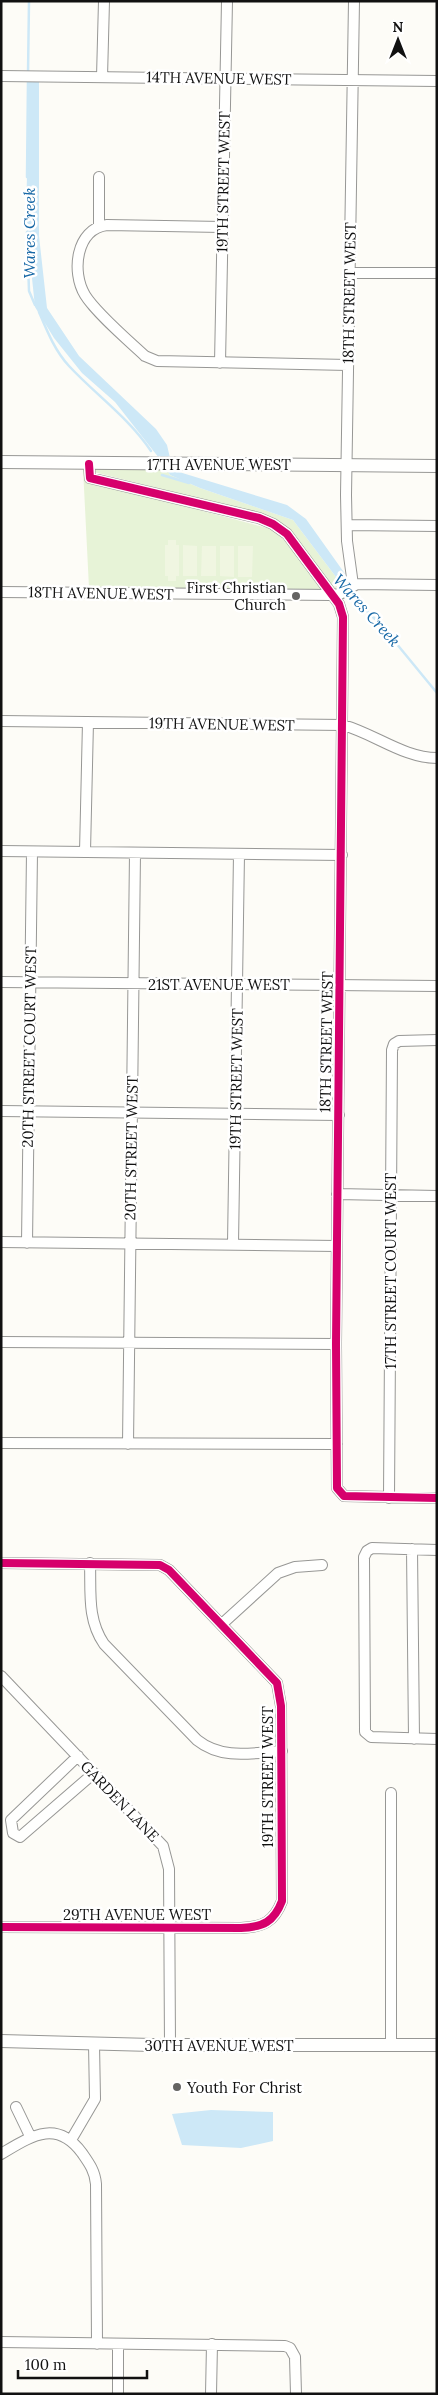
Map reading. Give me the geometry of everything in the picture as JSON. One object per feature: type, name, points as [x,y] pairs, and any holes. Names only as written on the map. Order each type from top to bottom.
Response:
[{"type":"street","points":[[102,77],[104,1]]},
{"type":"street","name":"19TH STREET WEST","points":[[220,363],[227,1]]},
{"type":"street","name":"18TH STREET WEST","points":[[349,588],[347,465],[354,1]]},
{"type":"street","name":"14TH AVENUE WEST","points":[[1,76],[437,82]]},
{"type":"street","points":[[99,177],[99,226]]},
{"type":"street","points":[[222,227],[99,226],[90,231],[79,251],[80,277],[85,294],[145,356],[168,362],[348,365]]},
{"type":"street","points":[[350,273],[437,273]]},
{"type":"street","name":"17TH AVENUE WEST","points":[[1,462],[437,466]]},
{"type":"street","name":"18TH STREET WEST","points":[[89,464],[90,478],[259,518],[273,524],[292,540],[339,604],[343,618],[343,726],[337,1194],[337,1488],[344,1496],[389,1498]]},
{"type":"street","points":[[347,526],[437,526]]},
{"type":"street","name":"18TH AVENUE WEST","points":[[1,592],[331,595],[349,588],[437,585]]},
{"type":"street","name":"19TH AVENUE WEST","points":[[1,722],[343,726],[363,731],[421,758],[437,758]]},
{"type":"street","points":[[85,852],[88,722]]},
{"type":"street","points":[[1,851],[342,855]]},
{"type":"street","name":"20TH STREET COURT WEST","points":[[27,1242],[32,852]]},
{"type":"street","name":"20TH STREET WEST","points":[[128,1444],[130,1112],[134,983],[135,853]]},
{"type":"street","name":"19TH STREET WEST","points":[[233,1244],[240,854]]},
{"type":"street","name":"21ST AVENUE WEST","points":[[1,982],[437,986]]},
{"type":"street","name":"17TH STREET COURT WEST","points":[[389,1498],[392,1050],[394,1044],[404,1040],[437,1040]]},
{"type":"street","points":[[1,1111],[339,1115]]},
{"type":"street","points":[[337,1194],[437,1196]]},
{"type":"street","points":[[1,1242],[337,1246]]},
{"type":"street","points":[[1,1342],[336,1344]]},
{"type":"street","points":[[1,1443],[337,1444]]},
{"type":"street","points":[[389,1498],[437,1498]]},
{"type":"street","points":[[437,1550],[372,1548],[367,1551],[364,1557],[364,1729],[371,1737],[437,1739]]},
{"type":"street","points":[[412,1549],[414,1739]]},
{"type":"street","name":"19TH STREET WEST","points":[[1,1563],[160,1565],[175,1574],[277,1683],[281,1706],[282,1900],[272,1920]]},
{"type":"street","points":[[90,1563],[91,1611],[96,1632],[104,1644],[197,1740],[218,1752],[238,1754],[282,1751]]},
{"type":"street","points":[[222,1624],[278,1573],[296,1567],[322,1565]]},
{"type":"street","name":"GARDEN LANE","points":[[1,1676],[163,1846],[169,1869],[170,2045]]},
{"type":"street","points":[[78,1756],[11,1820],[10,1825],[14,1833],[20,1837],[94,1773]]},
{"type":"street","points":[[391,1793],[391,2045]]},
{"type":"street","name":"29TH AVENUE WEST","points":[[1,1927],[258,1927],[272,1920]]},
{"type":"street","name":"30TH AVENUE WEST","points":[[1,2041],[170,2045],[437,2045]]},
{"type":"street","points":[[71,2140],[94,2099],[94,2044]]},
{"type":"street","points":[[16,2107],[30,2136]]},
{"type":"street","points":[[1,2154],[30,2136],[48,2133],[71,2140],[92,2167],[96,2177],[97,2344]]},
{"type":"street","points":[[1,2342],[285,2346],[294,2352],[296,2394]]},
{"type":"street","points":[[118,2344],[118,2394]]},
{"type":"street","points":[[211,2394],[212,2344]]},
{"type":"green space","points":[[83,468],[89,481],[271,529],[289,544],[321,589],[89,588]]},
{"type":"green space","points":[[93,468],[166,468],[170,475],[200,488],[293,520],[339,581],[348,578],[348,582],[340,588],[332,589],[290,531],[275,520],[260,514],[94,472]]},
{"type":"green space","points":[[168,540],[176,540],[176,545],[179,545],[179,576],[176,576],[176,581],[168,581],[168,576],[165,576],[165,545],[168,545]]},
{"type":"green space","points":[[183,545],[197,546],[197,576],[183,576]]},
{"type":"green space","points":[[202,546],[216,546],[216,576],[201,576]]},
{"type":"green space","points":[[220,546],[234,546],[234,577],[220,576]]},
{"type":"green space","points":[[238,546],[253,546],[252,577],[238,577]]},
{"type":"water","points":[[29,81],[39,81],[39,236],[47,308],[79,356],[156,429],[167,445],[170,458],[159,458],[115,402],[82,373],[54,338],[35,307],[26,221]]},
{"type":"water","points":[[166,468],[287,505],[306,519],[348,578],[339,581],[293,520],[200,488],[170,475]]},
{"type":"water","points":[[211,2110],[273,2112],[273,2141],[241,2148],[182,2145],[172,2114]]},
{"type":"waterway","name":"Wares Creek","points":[[28,74],[29,1]]},
{"type":"waterway","name":"Wares Creek","points":[[27,177],[28,80]]},
{"type":"waterway","name":"Wares Creek","points":[[27,232],[29,291],[35,305]]},
{"type":"waterway","name":"Wares Creek","points":[[39,312],[52,341],[64,360],[112,407],[151,451]]},
{"type":"waterway","name":"Wares Creek","points":[[162,475],[189,483]]},
{"type":"waterway","name":"Wares Creek","points":[[336,578],[345,589]]},
{"type":"waterway","name":"Wares Creek","points":[[349,593],[382,626],[437,693]]},
{"type":"cycle path","points":[[89,464],[90,478],[259,518],[273,524],[287,534],[339,604],[343,617],[336,1344],[337,1488],[344,1496],[437,1498]]},
{"type":"cycle path","points":[[1,1563],[160,1565],[169,1570],[277,1683],[281,1706],[282,1901],[275,1914],[267,1922],[262,1925],[241,1928],[1,1927]]},
{"type":"place","name":"First Christian Church","points":[[296,596]]},
{"type":"place","name":"Youth For Christ","points":[[177,2087]]}]
